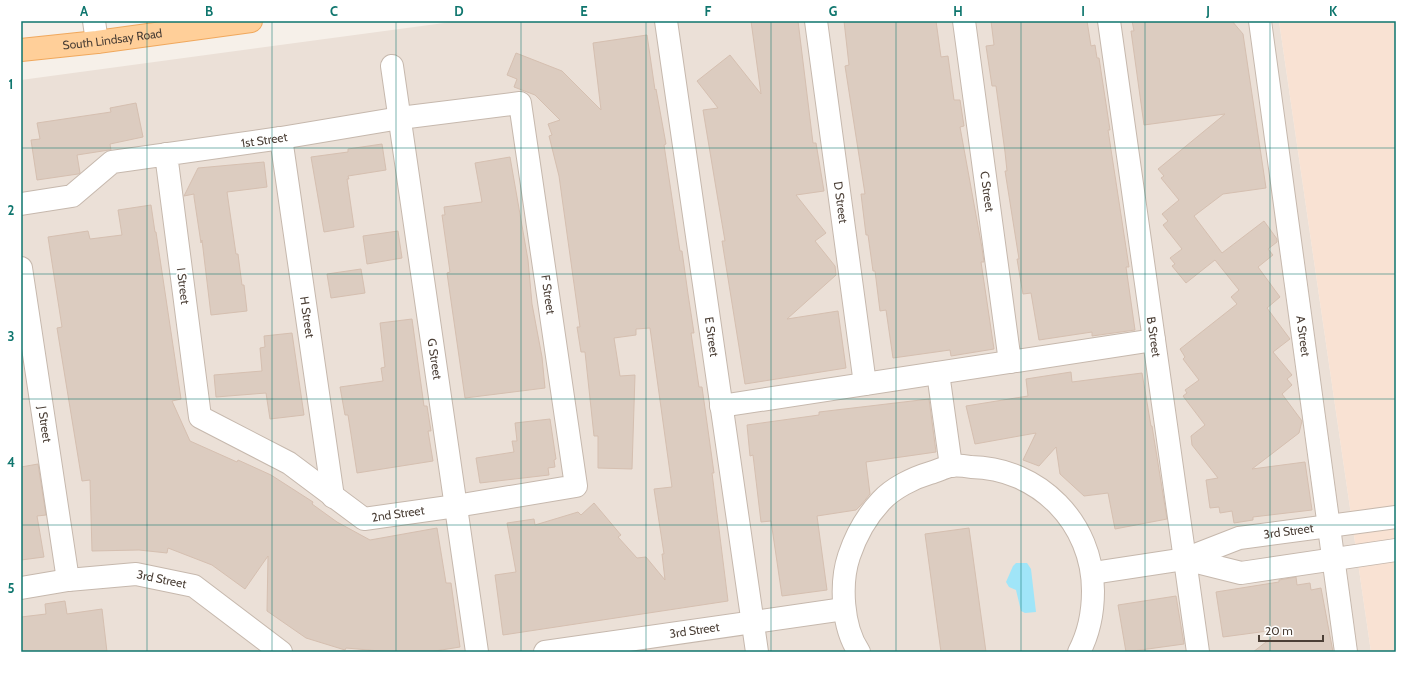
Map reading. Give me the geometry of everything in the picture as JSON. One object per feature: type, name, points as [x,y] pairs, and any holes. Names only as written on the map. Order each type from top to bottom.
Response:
[{"type":"main road","name":"South Lindsay Road","points":[[21,50],[97,42],[191,25],[251,21]]},
{"type":"lane","points":[[94,21],[97,42]]},
{"type":"lane","name":"E Street","points":[[666,21],[757,652]]},
{"type":"lane","name":"D Street","points":[[816,21],[865,384]]},
{"type":"lane","name":"C Street","points":[[964,21],[1010,362]]},
{"type":"lane","name":"B Street","points":[[1109,21],[1198,652]]},
{"type":"lane","name":"A Street","points":[[1260,21],[1346,652]]},
{"type":"lane","name":"G Street","points":[[392,66],[477,652]]},
{"type":"lane","name":"1st Street","points":[[21,204],[72,196],[112,162],[281,138],[400,118],[520,103]]},
{"type":"lane","name":"F Street","points":[[520,103],[576,486]]},
{"type":"lane","name":"H Street","points":[[281,138],[333,497]]},
{"type":"lane","name":"I Street","points":[[166,154],[200,417]]},
{"type":"lane","name":"J Street","points":[[21,268],[30,393],[68,580]]},
{"type":"lane","points":[[721,406],[1154,340]]},
{"type":"lane","points":[[938,373],[951,466]]},
{"type":"lane","name":"2nd Street","points":[[200,417],[289,463],[364,519],[456,506],[576,486]]},
{"type":"lane","points":[[859,652],[855,646],[844,609],[844,569],[858,532],[881,500],[913,478],[951,466],[990,467],[1027,480],[1058,503],[1081,535],[1093,573],[1093,613],[1079,652]]},
{"type":"lane","name":"3rd Street","points":[[1093,573],[1185,559],[1239,538],[1396,517]]},
{"type":"lane","name":"3rd Street","points":[[1185,559],[1241,573],[1332,558],[1396,550]]},
{"type":"lane","name":"3rd Street","points":[[21,588],[68,580],[136,574],[194,586],[281,652]]},
{"type":"lane","name":"3rd Street","points":[[559,651],[844,609]]},
{"type":"shaded area","points":[[459,21],[1279,21],[1371,652],[21,652],[21,80]]},
{"type":"shaded area","points":[[1279,21],[1396,21],[1396,652],[1371,652]]},
{"type":"water","points":[[1016,563],[1027,563],[1031,569],[1036,612],[1025,613],[1021,611],[1016,590],[1009,587],[1006,582],[1013,566]]},
{"type":"building","points":[[751,21],[798,21],[813,143],[816,143],[824,191],[796,195],[826,233],[815,241],[835,266],[836,275],[787,319],[838,311],[846,368],[745,384],[722,241],[725,241],[703,110],[718,108],[697,81],[730,55],[761,94]]},
{"type":"building","points":[[844,21],[936,21],[941,57],[948,56],[954,100],[960,100],[964,126],[960,127],[982,248],[984,262],[981,262],[994,349],[951,356],[950,350],[893,358],[886,310],[880,311],[875,271],[873,271],[868,235],[866,235],[861,194],[865,194],[845,66],[849,65]]},
{"type":"building","points":[[991,21],[1087,21],[1091,46],[1095,45],[1097,58],[1099,58],[1110,130],[1108,130],[1129,267],[1126,267],[1135,330],[1092,336],[1092,332],[1039,340],[1031,293],[1023,294],[1017,259],[1019,259],[1005,171],[1007,171],[1005,152],[996,86],[992,86],[986,46],[994,45]]},
{"type":"building","points":[[1132,21],[1232,21],[1243,34],[1266,188],[1223,194],[1194,216],[1222,253],[1264,221],[1277,239],[1277,242],[1268,249],[1273,255],[1258,267],[1280,297],[1267,308],[1290,339],[1273,352],[1292,375],[1287,379],[1292,385],[1282,394],[1302,421],[1299,433],[1252,469],[1305,462],[1312,510],[1253,517],[1253,520],[1234,523],[1232,511],[1220,513],[1219,507],[1210,508],[1206,480],[1218,478],[1192,445],[1191,436],[1205,425],[1183,396],[1187,393],[1185,390],[1199,380],[1183,359],[1185,357],[1180,349],[1237,304],[1231,297],[1239,290],[1215,260],[1186,283],[1172,266],[1175,264],[1170,258],[1182,249],[1163,225],[1168,221],[1162,214],[1179,200],[1161,178],[1164,176],[1158,169],[1225,114],[1144,125],[1131,31],[1134,31]]},
{"type":"building","points":[[647,35],[655,90],[656,89],[666,144],[664,145],[680,251],[682,251],[694,333],[691,333],[699,387],[702,387],[714,473],[712,473],[728,601],[503,635],[495,575],[516,572],[507,523],[534,519],[535,525],[578,512],[581,515],[594,503],[621,535],[618,537],[637,558],[646,557],[665,580],[662,554],[664,554],[654,489],[672,487],[650,328],[636,329],[636,335],[614,338],[620,376],[635,375],[632,469],[598,468],[598,436],[594,436],[585,352],[581,352],[577,327],[580,327],[559,176],[549,136],[552,135],[548,124],[560,120],[535,95],[514,87],[517,79],[507,75],[516,53],[562,71],[601,110],[593,43]]},
{"type":"building","points":[[136,103],[143,137],[110,144],[111,150],[77,155],[80,173],[78,174],[37,180],[31,140],[40,139],[37,123],[111,112],[110,108]]},
{"type":"building","points":[[382,144],[386,170],[348,176],[349,179],[347,179],[354,227],[324,232],[311,157],[348,152],[348,149]]},
{"type":"building","points":[[510,157],[528,260],[532,304],[542,357],[545,388],[465,398],[447,273],[450,272],[442,215],[445,215],[444,207],[482,202],[475,163]]},
{"type":"building","points":[[264,162],[267,187],[227,192],[236,254],[238,254],[242,285],[244,285],[247,311],[211,315],[202,240],[201,243],[194,194],[184,196],[198,168]]},
{"type":"building","points":[[151,205],[181,399],[172,401],[190,441],[271,475],[313,502],[312,504],[337,522],[370,540],[437,528],[446,583],[451,583],[460,647],[429,652],[391,652],[346,648],[345,650],[306,638],[267,611],[268,556],[245,589],[212,565],[168,548],[167,553],[139,550],[92,551],[90,480],[82,481],[57,328],[62,327],[48,237],[88,231],[90,239],[122,235],[118,210]]},
{"type":"building","points":[[398,231],[402,258],[367,264],[363,236]]},
{"type":"building","points":[[361,269],[365,293],[331,298],[327,274]]},
{"type":"building","points":[[412,319],[424,406],[427,406],[431,431],[428,431],[433,461],[357,473],[348,415],[345,415],[340,387],[383,381],[381,368],[385,367],[380,323]]},
{"type":"building","points":[[292,333],[304,415],[270,419],[266,393],[216,397],[214,375],[262,371],[260,348],[265,347],[264,336]]},
{"type":"building","points":[[1071,372],[1072,382],[1142,373],[1167,519],[1115,529],[1108,493],[1084,496],[1060,474],[1056,447],[1039,466],[1023,460],[1036,433],[975,444],[966,406],[1028,396],[1026,379]]},
{"type":"building","points":[[929,399],[936,452],[866,462],[870,494],[861,505],[856,510],[817,516],[827,590],[782,596],[771,521],[761,522],[753,455],[750,456],[747,425],[819,415],[819,412]]},
{"type":"building","points":[[550,419],[556,459],[554,460],[555,467],[548,468],[549,475],[480,483],[476,458],[514,452],[512,441],[517,441],[515,423]]},
{"type":"building","points":[[38,464],[46,515],[37,516],[44,557],[21,560],[21,467]]},
{"type":"building","points":[[969,528],[986,652],[941,652],[925,534]]},
{"type":"building","points":[[1296,577],[1297,585],[1310,583],[1311,590],[1321,588],[1333,652],[1253,652],[1283,629],[1223,637],[1216,592],[1279,582],[1279,580]]},
{"type":"building","points":[[1176,596],[1184,644],[1126,652],[1118,605]]},
{"type":"building","points":[[65,601],[67,614],[102,609],[107,652],[21,652],[21,617],[46,614],[45,604]]}]
